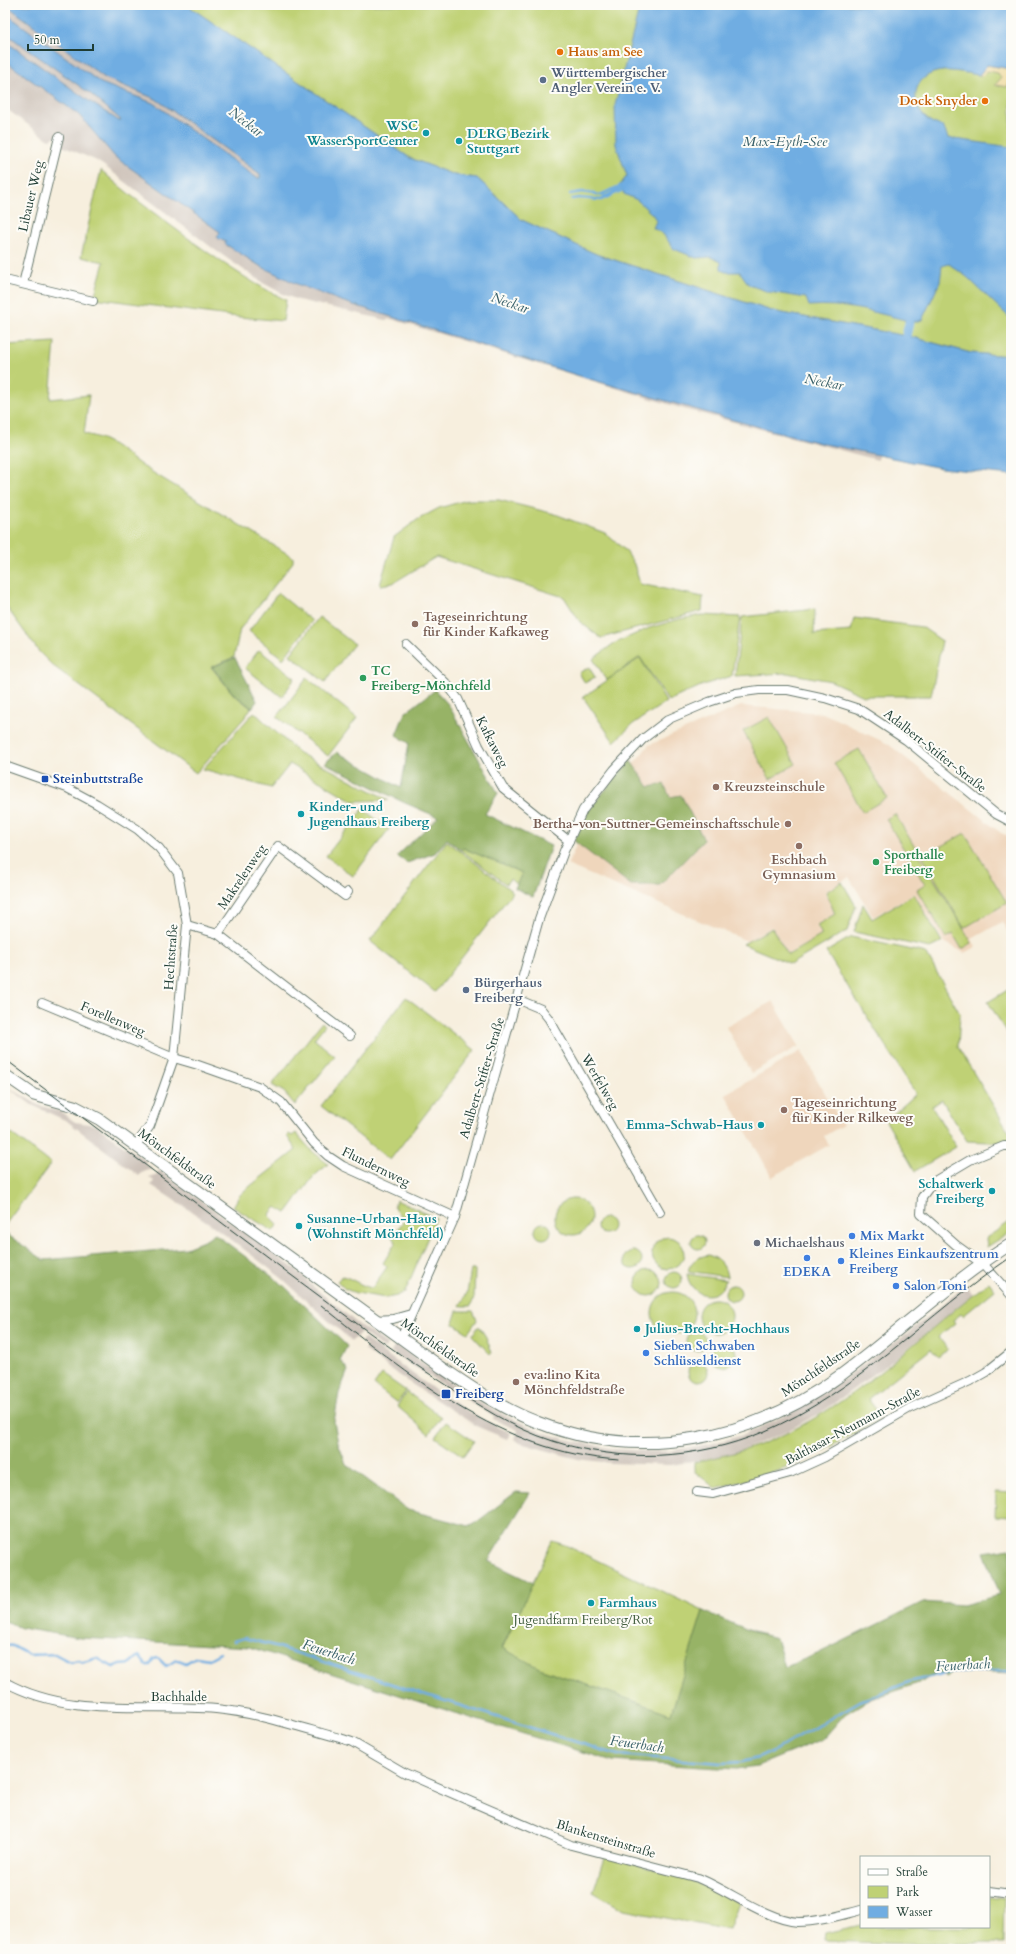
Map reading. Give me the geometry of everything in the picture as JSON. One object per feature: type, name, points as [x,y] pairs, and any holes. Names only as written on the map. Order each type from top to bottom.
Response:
[{"type":"main road","name":"Mönchfeldstraße","points":[[5,1075],[34,1094],[74,1106],[89,1113],[482,1395],[536,1422],[583,1437],[608,1441],[650,1443],[673,1442],[702,1438],[742,1427],[781,1411],[840,1376],[981,1264],[1011,1244]]},
{"type":"street","name":"Libauer Weg","points":[[23,284],[59,137]]},
{"type":"street","points":[[5,280],[93,301]]},
{"type":"street","name":"Kafkaweg","points":[[406,644],[446,683],[458,699],[479,746],[503,788],[569,841]]},
{"type":"street","name":"Adalbert-Stifter-Straße","points":[[401,1338],[455,1217],[465,1176],[540,919],[564,851],[583,810],[614,770],[642,739],[669,719],[709,702],[736,693],[759,690],[788,690],[825,698],[859,709],[906,740],[996,814],[1011,822]]},
{"type":"street","name":"Hechtstraße","points":[[5,766],[70,790],[137,829],[159,848],[178,873],[187,925],[174,1058],[150,1126],[135,1146]]},
{"type":"street","name":"Makrelenweg","points":[[218,934],[278,846],[345,896],[348,892]]},
{"type":"street","points":[[187,925],[218,934],[350,1036]]},
{"type":"street","name":"Werfelweg","points":[[517,999],[541,1008],[549,1019],[660,1212]]},
{"type":"street","name":"Forellenweg","points":[[42,1003],[174,1058]]},
{"type":"street","name":"Flundernweg","points":[[174,1058],[260,1087],[281,1102],[314,1143],[328,1156],[343,1166],[455,1217]]},
{"type":"street","points":[[1011,1146],[1004,1146],[970,1160],[933,1182],[922,1197],[921,1214],[956,1245],[990,1271],[1011,1295]]},
{"type":"street","points":[[376,1320],[393,1319],[412,1314]]},
{"type":"street","name":"Balthasar-Neumann-Straße","points":[[697,1492],[713,1494],[790,1473],[826,1457],[910,1408],[970,1381],[986,1372],[1011,1352]]},
{"type":"street","name":"Bachhalde","points":[[5,1682],[30,1693],[55,1700],[96,1706],[216,1709],[255,1716],[352,1742]]},
{"type":"street","name":"Blankensteinstraße","points":[[352,1742],[405,1773],[571,1844],[698,1878],[718,1886],[775,1917],[798,1922],[817,1920],[860,1910]]},
{"type":"street","points":[[990,1891],[1011,1894]]},
{"type":"shaded area","points":[[5,5],[105,78],[156,99],[260,174],[876,411],[878,460],[687,410],[391,319],[386,320],[298,300],[285,295],[263,283],[215,250],[103,165],[62,146],[62,138],[55,136],[51,140],[48,139],[5,108]]},
{"type":"shaded area","name":"Bertha-von-Suttner-Gemeinschaftsschule","points":[[741,706],[823,713],[888,744],[1001,833],[1011,837],[1011,937],[1002,922],[972,939],[976,947],[965,953],[944,942],[914,893],[873,917],[849,877],[825,892],[834,914],[816,925],[822,935],[788,954],[772,927],[747,941],[567,865],[591,815],[649,745]]},
{"type":"shaded area","points":[[773,1001],[799,1046],[751,1073],[726,1027]]},
{"type":"shaded area","name":"Tageseinrichtung für Kinder Rilkeweg","points":[[801,1051],[843,1125],[824,1136],[829,1145],[772,1177],[725,1094]]},
{"type":"shaded area","points":[[5,1085],[38,1105],[61,1112],[75,1122],[95,1125],[146,1161],[145,1164],[152,1169],[142,1172],[139,1176],[67,1121],[32,1105]]},
{"type":"shaded area","points":[[159,1170],[300,1273],[310,1284],[358,1324],[387,1344],[385,1349],[361,1332],[352,1341],[283,1279],[212,1225],[151,1185],[154,1181],[149,1177],[156,1175]]},
{"type":"shaded area","points":[[966,1285],[973,1294],[896,1358],[825,1410],[784,1433],[732,1454],[671,1465],[612,1463],[578,1459],[520,1443],[515,1439],[518,1430],[493,1419],[494,1417],[391,1352],[396,1345],[473,1398],[506,1416],[545,1433],[565,1439],[614,1449],[669,1451],[710,1444],[743,1435],[797,1410],[836,1386],[873,1357],[903,1337]]},
{"type":"shaded area","points":[[364,1338],[443,1396],[478,1417],[511,1433],[507,1439],[476,1426],[401,1377],[365,1350],[367,1346],[361,1342]]},
{"type":"green space","points":[[187,5],[1011,5],[1011,356],[971,353],[912,337],[772,311],[596,254],[522,220],[477,178],[454,175],[410,158]]},
{"type":"green space","points":[[101,170],[116,184],[209,253],[254,283],[286,300],[283,321],[229,316],[94,298],[104,262],[81,257]]},
{"type":"green space","points":[[55,342],[50,399],[89,395],[84,434],[103,439],[111,443],[147,469],[293,557],[293,562],[240,629],[234,657],[211,667],[233,694],[251,708],[246,716],[196,773],[52,665],[40,653],[5,605],[5,345]]},
{"type":"green space","points":[[467,500],[499,500],[555,514],[605,533],[626,551],[634,564],[640,584],[703,597],[702,611],[601,638],[580,622],[564,597],[436,557],[393,583],[380,585],[394,537],[417,520],[439,508]]},
{"type":"green space","points":[[278,593],[312,621],[283,659],[249,631]]},
{"type":"green space","points":[[815,609],[814,634],[851,631],[854,618],[922,627],[942,641],[931,696],[864,696],[831,681],[787,673],[735,676],[742,617]]},
{"type":"green space","points":[[702,615],[740,617],[732,676],[703,685],[668,701],[640,657],[607,680],[593,659],[613,644],[649,628],[680,619]]},
{"type":"green space","points":[[319,617],[354,644],[325,682],[290,655]]},
{"type":"green space","points":[[259,650],[295,678],[282,697],[245,668]]},
{"type":"green space","points":[[235,658],[257,701],[252,708],[233,693],[212,667]]},
{"type":"green space","points":[[640,658],[666,702],[633,724],[614,742],[583,697]]},
{"type":"green space","points":[[589,667],[595,677],[585,683],[579,673]]},
{"type":"green space","points":[[307,678],[357,718],[328,756],[277,717]]},
{"type":"green space","points":[[435,690],[448,704],[498,793],[485,814],[551,846],[533,897],[515,888],[522,873],[463,848],[461,850],[447,839],[435,853],[407,863],[397,856],[438,817],[405,803],[325,763],[337,752],[401,788],[409,743],[396,735],[405,713]]},
{"type":"green space","points":[[254,712],[299,753],[389,800],[353,801],[290,764],[271,788],[203,769]]},
{"type":"green space","points":[[769,717],[796,764],[770,779],[743,731]]},
{"type":"green space","points":[[859,749],[887,798],[863,812],[834,763]]},
{"type":"green space","points":[[630,760],[649,787],[664,784],[670,797],[681,795],[704,840],[660,885],[631,885],[574,841],[587,812]]},
{"type":"green space","points":[[363,809],[389,829],[353,876],[326,856]]},
{"type":"green space","points":[[895,814],[972,943],[962,949],[953,934],[946,938],[917,890],[925,885],[886,819]]},
{"type":"green space","points":[[965,833],[1007,903],[964,928],[923,857]]},
{"type":"green space","points":[[447,841],[513,892],[435,992],[370,941]]},
{"type":"green space","points":[[463,848],[522,873],[517,884],[510,879],[506,884],[461,850]]},
{"type":"green space","points":[[842,882],[856,906],[847,931],[791,964],[743,944],[772,928],[788,955],[822,935],[817,925],[835,914],[826,892]]},
{"type":"green space","points":[[914,894],[942,942],[930,948],[854,932],[863,904],[872,919]]},
{"type":"green space","points":[[851,937],[926,953],[960,1014],[958,1047],[1011,1135],[1011,1143],[967,1141],[942,1100],[932,1106],[956,1147],[915,1171],[886,1121],[916,1094],[826,952]]},
{"type":"green space","points":[[1011,988],[1011,1039],[988,1002]]},
{"type":"green space","points":[[406,997],[475,1050],[390,1160],[321,1106]]},
{"type":"green space","points":[[322,1022],[325,1025],[314,1039],[335,1056],[295,1105],[284,1092],[272,1085]]},
{"type":"green space","points":[[5,1129],[51,1163],[5,1225]]},
{"type":"green space","points":[[296,1133],[312,1151],[328,1164],[314,1176],[286,1213],[276,1207],[269,1215],[278,1224],[273,1231],[233,1207],[239,1196],[244,1191],[296,1150],[287,1136],[289,1134],[292,1136]]},
{"type":"green space","points":[[577,1199],[586,1204],[590,1210],[590,1224],[586,1230],[577,1235],[569,1235],[560,1230],[556,1224],[555,1213],[560,1204],[566,1200]]},
{"type":"green space","points":[[396,1200],[436,1218],[405,1292],[397,1296],[386,1298],[356,1293],[345,1289],[337,1281],[343,1276],[364,1286],[372,1288],[387,1267],[383,1263],[396,1242],[392,1237],[405,1219],[396,1211],[394,1206]]},
{"type":"green space","points":[[605,1218],[612,1223],[613,1226],[608,1233],[605,1234],[598,1229],[597,1226],[602,1219]]},
{"type":"green space","points":[[1011,1221],[1011,1232],[987,1247],[986,1238]]},
{"type":"green space","points":[[543,1223],[550,1228],[551,1231],[546,1238],[543,1239],[536,1234],[535,1231],[540,1224]]},
{"type":"green space","points":[[5,1233],[44,1260],[186,1248],[206,1240],[215,1234],[282,1284],[347,1346],[340,1360],[348,1370],[339,1393],[334,1422],[338,1443],[346,1464],[408,1510],[469,1526],[478,1521],[516,1492],[530,1493],[488,1561],[533,1583],[502,1648],[539,1668],[671,1714],[703,1611],[753,1632],[776,1638],[785,1667],[817,1654],[923,1602],[963,1605],[1000,1595],[984,1552],[1010,1548],[1011,1674],[973,1672],[959,1668],[946,1677],[938,1671],[922,1682],[870,1699],[845,1714],[823,1739],[757,1766],[737,1769],[613,1761],[474,1719],[249,1647],[80,1638],[21,1628],[5,1621]]},
{"type":"green space","points":[[698,1235],[703,1237],[705,1242],[703,1247],[698,1249],[693,1247],[691,1242],[693,1237]]},
{"type":"green space","points":[[665,1237],[671,1237],[681,1244],[684,1253],[683,1259],[677,1266],[671,1269],[665,1269],[655,1262],[652,1256],[652,1250],[659,1240]]},
{"type":"green space","points":[[629,1251],[637,1251],[642,1256],[640,1267],[637,1269],[629,1269],[624,1264],[624,1256]]},
{"type":"green space","points":[[708,1255],[716,1258],[721,1263],[725,1269],[727,1277],[688,1271],[691,1264],[695,1260]]},
{"type":"green space","points":[[471,1270],[475,1270],[474,1298],[471,1306],[460,1306],[467,1293]]},
{"type":"green space","points":[[649,1270],[658,1274],[662,1283],[658,1292],[649,1296],[640,1292],[636,1283],[640,1274]]},
{"type":"green space","points":[[671,1272],[677,1272],[682,1277],[680,1286],[677,1288],[671,1288],[666,1283],[666,1277]]},
{"type":"green space","points":[[687,1274],[726,1280],[722,1288],[717,1292],[711,1295],[705,1295],[693,1288],[689,1282]]},
{"type":"green space","points":[[989,1282],[995,1290],[963,1316],[961,1314],[953,1320],[955,1323],[938,1337],[948,1349],[938,1357],[931,1349],[868,1399],[881,1416],[811,1457],[799,1463],[760,1477],[715,1488],[694,1471],[694,1462],[738,1452],[764,1443],[796,1429],[826,1411],[882,1371]]},
{"type":"green space","points":[[733,1285],[739,1287],[741,1293],[739,1299],[733,1301],[727,1299],[725,1293],[727,1287]]},
{"type":"green space","points":[[673,1292],[688,1298],[694,1313],[688,1328],[673,1334],[658,1328],[652,1313],[658,1298]]},
{"type":"green space","points":[[712,1299],[718,1299],[722,1300],[729,1306],[732,1316],[731,1323],[725,1330],[718,1333],[712,1333],[708,1332],[701,1326],[698,1319],[698,1313],[699,1309],[705,1302]]},
{"type":"green space","points":[[457,1311],[473,1311],[477,1320],[468,1333],[453,1323]]},
{"type":"green space","points":[[479,1326],[486,1337],[492,1353],[490,1354],[472,1335]]},
{"type":"green space","points":[[692,1331],[700,1331],[706,1337],[706,1345],[700,1351],[692,1351],[686,1345],[686,1337]]},
{"type":"green space","points":[[723,1341],[732,1345],[736,1354],[732,1363],[723,1367],[714,1363],[710,1354],[714,1345]]},
{"type":"green space","points":[[698,1362],[705,1365],[708,1372],[705,1379],[698,1382],[691,1379],[688,1372],[691,1365]]},
{"type":"green space","points":[[382,1374],[406,1391],[397,1403],[374,1385]]},
{"type":"green space","points":[[407,1392],[441,1417],[429,1434],[397,1406]]},
{"type":"green space","points":[[446,1422],[474,1441],[463,1456],[435,1437]]},
{"type":"green space","points":[[996,1492],[1011,1493],[1011,1517],[995,1516]]},
{"type":"green space","name":"Jugendfarm Freiberg/Rot","points":[[552,1541],[565,1545],[703,1611],[671,1714],[539,1668],[502,1649]]},
{"type":"green space","points":[[605,1855],[698,1883],[739,1903],[729,1930],[624,1910],[593,1892]]},
{"type":"green space","points":[[990,1896],[1004,1898],[1003,1943],[913,1944],[824,1941],[825,1933],[860,1925],[860,1928],[990,1928]]},
{"type":"sand","points":[[987,65],[1011,69],[1010,81],[1007,87],[995,85],[1001,78],[998,73],[987,71],[982,76],[979,75]]},
{"type":"water","name":"Neckar","points":[[6,5],[187,5],[410,158],[454,175],[477,178],[522,220],[596,254],[772,311],[912,337],[971,353],[1011,356],[1011,475],[941,468],[820,443],[733,420],[586,378],[341,301],[299,285],[260,266],[225,244],[226,242],[217,238],[220,232],[115,157],[79,115],[5,61],[5,41],[89,101],[119,121],[121,120],[92,95],[5,33],[5,13],[101,83],[153,103],[257,178],[260,178],[260,174],[156,99],[105,78]]},
{"type":"water","name":"Max-Eyth-See","points":[[640,5],[1011,5],[1011,69],[987,65],[979,75],[956,71],[933,73],[924,78],[919,85],[916,93],[916,101],[919,110],[925,117],[933,123],[943,126],[948,138],[1011,147],[1011,319],[967,277],[949,264],[942,266],[940,282],[922,320],[913,323],[905,322],[905,320],[882,314],[846,307],[821,305],[809,306],[806,298],[769,292],[749,285],[740,272],[725,272],[721,269],[721,262],[711,257],[696,258],[674,249],[663,234],[653,228],[656,221],[653,215],[637,200],[624,194],[620,185],[627,176],[616,145],[615,105]]},
{"type":"waterway","points":[[570,194],[582,192],[600,195],[620,186]]},
{"type":"waterway","points":[[600,195],[606,196],[621,188]]},
{"type":"waterway","points":[[572,199],[579,198],[601,200],[623,190]]},
{"type":"waterway","points":[[906,336],[909,323]]},
{"type":"waterway","name":"Feuerbach","points":[[234,1641],[244,1638],[275,1646],[618,1755],[722,1763],[742,1762],[758,1758],[776,1750],[860,1701],[909,1682],[946,1673],[998,1671],[1011,1673]]},
{"type":"waterway","name":"Feuerbach","points":[[5,1645],[13,1646],[29,1655],[55,1654],[70,1662],[78,1660],[84,1662],[97,1658],[113,1667],[120,1664],[131,1663],[139,1656],[146,1665],[150,1665],[154,1659],[158,1658],[166,1666],[175,1660],[186,1663],[196,1657],[209,1659],[220,1653]]},
{"type":"tram line","points":[[5,1059],[291,1275],[404,1357],[509,1423],[538,1436],[579,1448],[605,1453],[632,1455],[685,1453],[712,1448],[763,1432],[830,1396],[891,1351],[980,1279],[1011,1257]]},
{"type":"tram line","points":[[321,1305],[388,1358],[423,1383],[496,1427],[535,1443],[576,1454],[619,1460]]},
{"type":"place","name":"Haus am See","points":[[560,52]]},
{"type":"place","name":"Württembergischer Angler Verein e. V.","points":[[543,80]]},
{"type":"place","name":"Dock Snyder","points":[[985,101]]},
{"type":"place","name":"WSC WasserSportCenter","points":[[426,133]]},
{"type":"place","name":"DLRG Bezirk Stuttgart","points":[[459,141]]},
{"type":"place","name":"Tageseinrichtung für Kinder Kafkaweg","points":[[415,624]]},
{"type":"place","name":"TC Freiberg-Mönchfeld","points":[[363,678]]},
{"type":"place","name":"Steinbuttstraße","points":[[45,779]]},
{"type":"place","name":"Kreuzsteinschule","points":[[716,787]]},
{"type":"place","name":"Kinder- und Jugendhaus Freiberg","points":[[301,814]]},
{"type":"place","name":"Bertha-von-Suttner-Gemeinschaftsschule","points":[[788,824]]},
{"type":"place","name":"Eschbach Gymnasium","points":[[799,846]]},
{"type":"place","name":"Sporthalle Freiberg","points":[[876,862]]},
{"type":"place","name":"Bürgerhaus Freiberg","points":[[466,990]]},
{"type":"place","name":"Tageseinrichtung für Kinder Rilkeweg","points":[[784,1110]]},
{"type":"place","name":"Emma-Schwab-Haus","points":[[761,1125]]},
{"type":"place","name":"Schaltwerk Freiberg","points":[[992,1191]]},
{"type":"place","name":"Susanne-Urban-Haus (Wohnstift Mönchfeld)","points":[[299,1226]]},
{"type":"place","name":"Mix Markt","points":[[852,1236]]},
{"type":"place","name":"Michaelshaus","points":[[757,1243]]},
{"type":"place","name":"EDEKA","points":[[807,1258]]},
{"type":"place","name":"Kleines Einkaufszentrum Freiberg","points":[[841,1261]]},
{"type":"place","name":"Salon Toni","points":[[896,1286]]},
{"type":"place","name":"Julius-Brecht-Hochhaus","points":[[637,1329]]},
{"type":"place","name":"Sieben Schwaben Schlüsseldienst","points":[[646,1353]]},
{"type":"place","name":"eva:lino Kita Mönchfeldstraße","points":[[516,1382]]},
{"type":"place","name":"Freiberg","points":[[446,1394]]},
{"type":"place","name":"Farmhaus","points":[[591,1603]]}]
